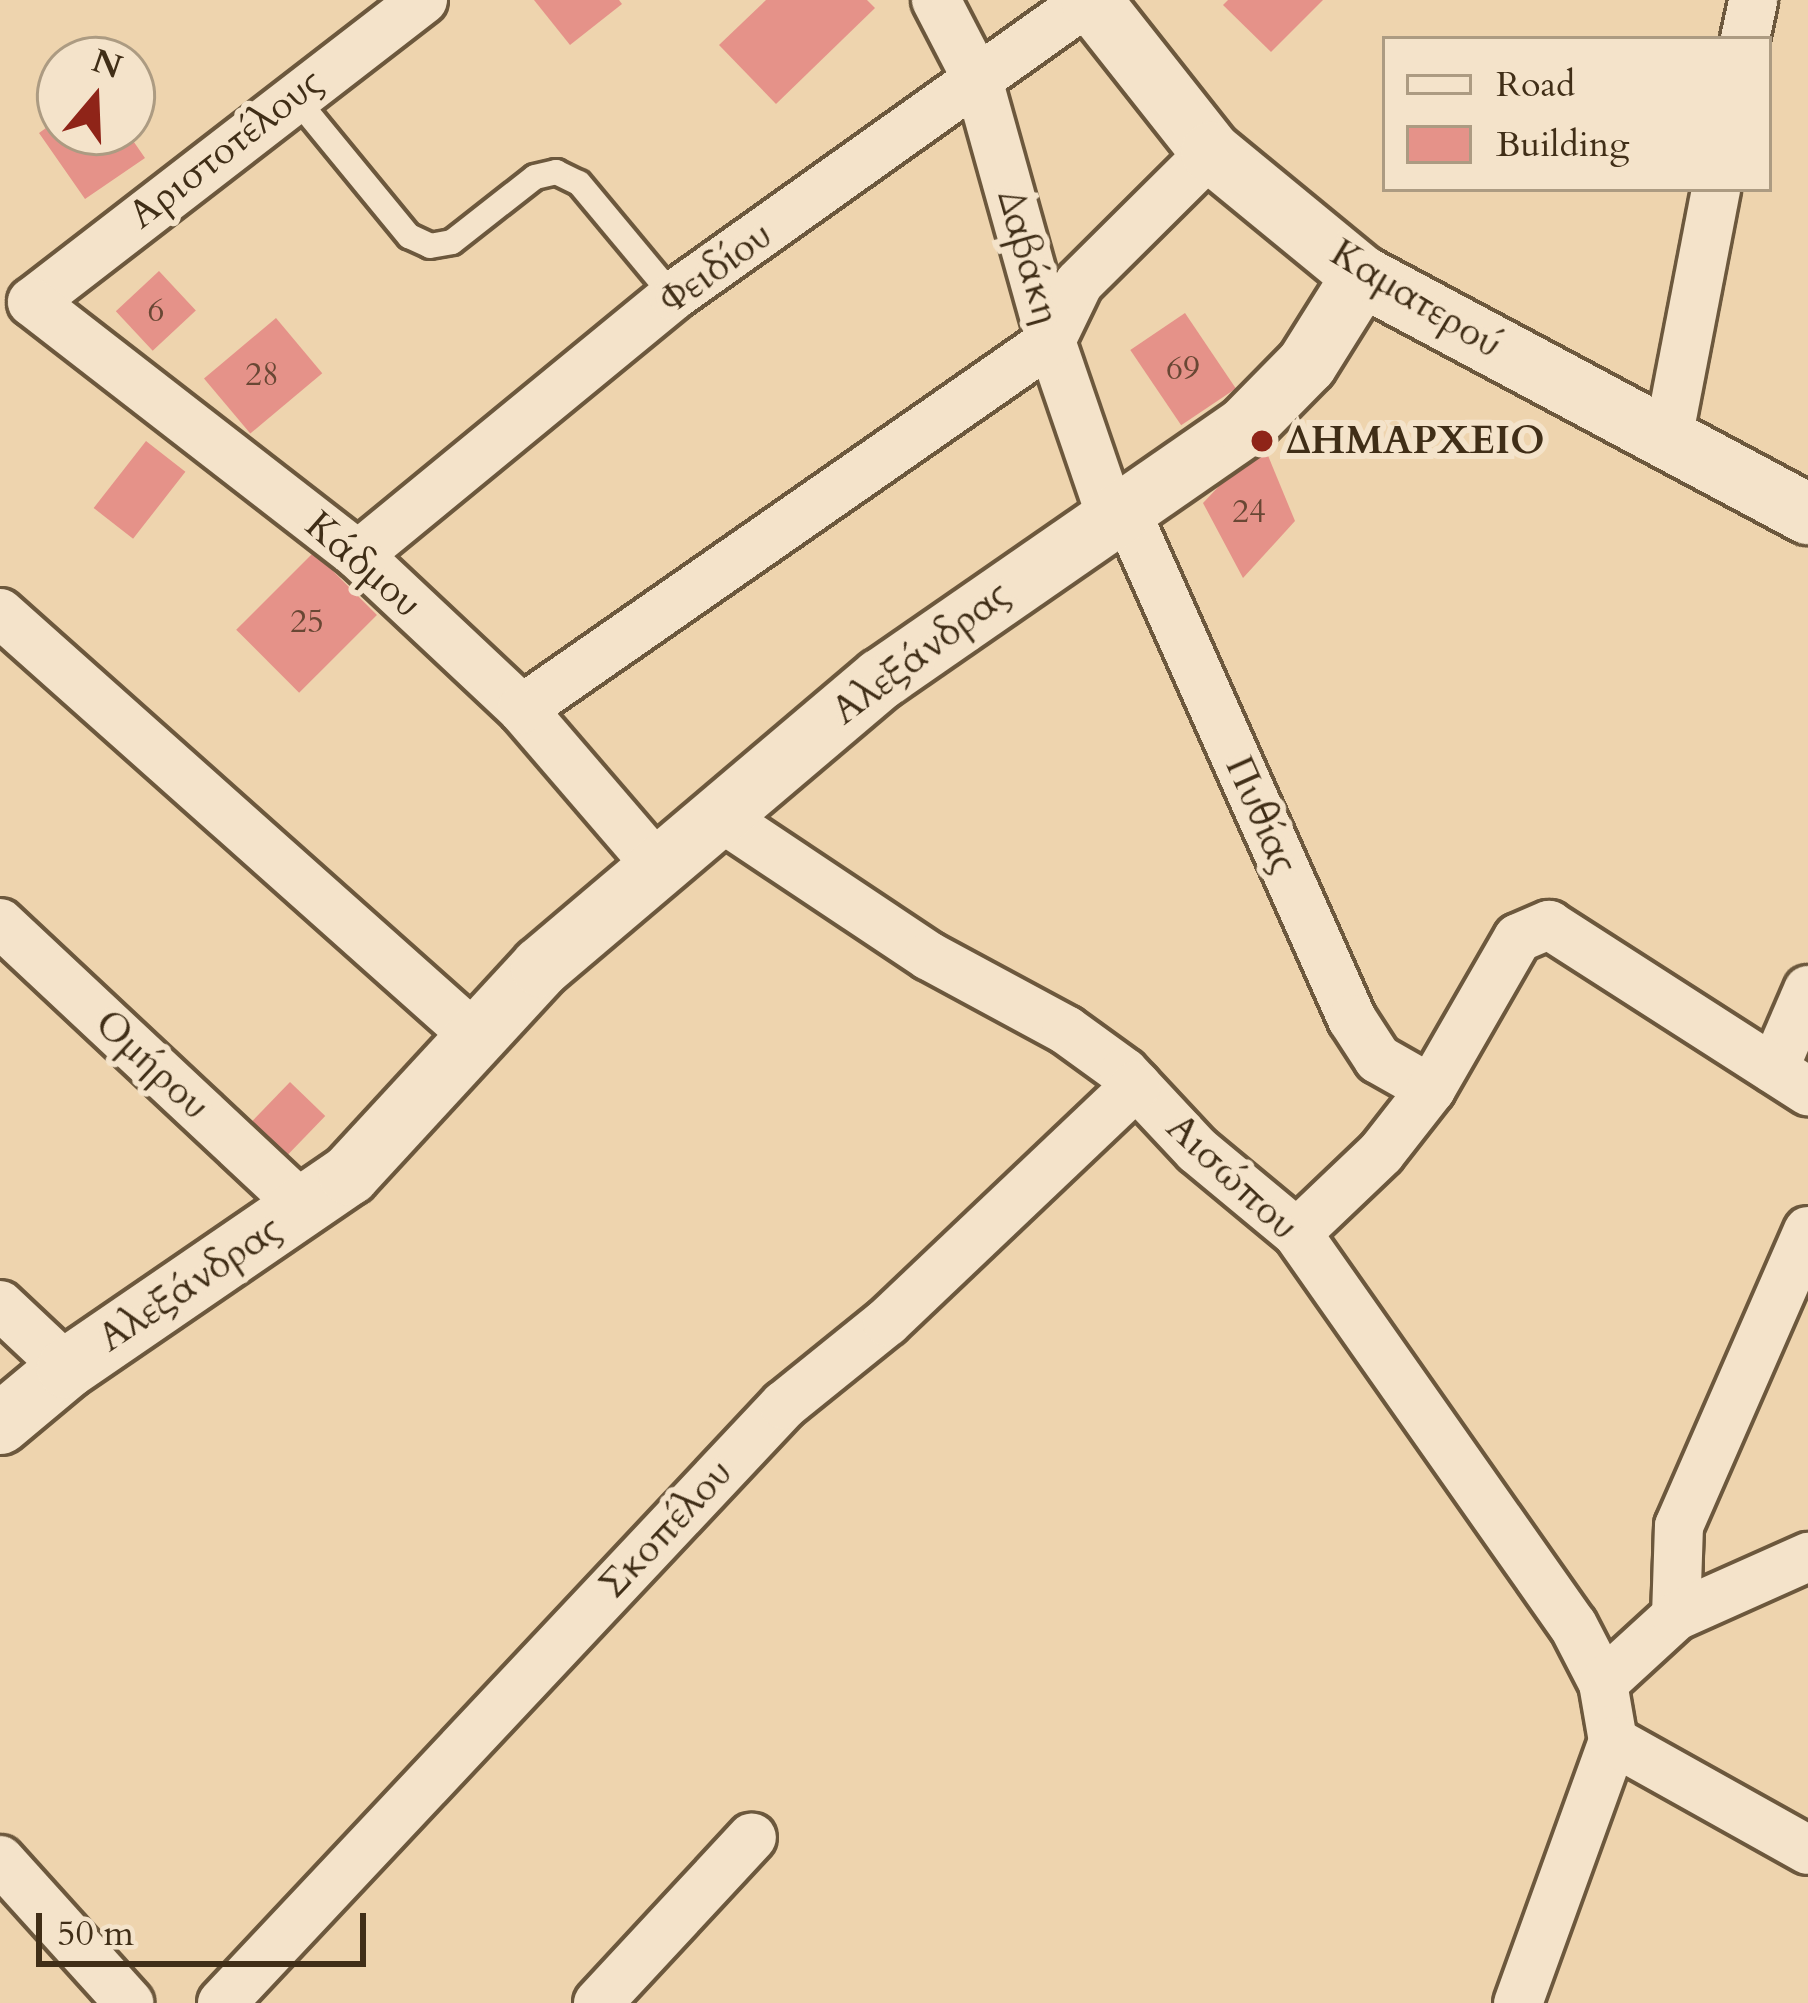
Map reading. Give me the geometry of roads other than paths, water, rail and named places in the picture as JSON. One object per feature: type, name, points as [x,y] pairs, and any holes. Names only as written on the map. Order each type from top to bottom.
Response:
[{"type":"street","name":"Αριστοτέλους","points":[[32,302],[293,95],[423,0]]},
{"type":"street","name":"Δαβάκη","points":[[936,0],[979,83],[1051,341],[1119,515]]},
{"type":"street","name":"Φειδίου","points":[[358,556],[673,296],[1090,0]]},
{"type":"street","name":"Καματερού","points":[[1090,0],[1211,152],[1362,276],[1808,514]]},
{"type":"street","points":[[1746,36],[1753,0]]},
{"type":"street","points":[[522,709],[1051,341],[1079,283],[1211,152]]},
{"type":"street","points":[[1668,440],[1715,192]]},
{"type":"street","name":"Αλεξάνδρας","points":[[0,1424],[67,1368],[303,1207],[394,1131],[541,967],[948,628],[1246,426],[1307,364],[1362,276]]},
{"type":"street","name":"Κάδμου","points":[[32,302],[358,556],[522,709],[658,867]]},
{"type":"street","name":"Πυθίας","points":[[1119,515],[1352,1019],[1378,1059],[1431,1089]]},
{"type":"street","points":[[0,614],[476,1036]]},
{"type":"street","name":"Αισώπου","points":[[719,816],[929,956],[1066,1030],[1138,1085],[1197,1150],[1298,1233],[1574,1625],[1603,1683],[1612,1741]]},
{"type":"street","name":"Ομήρου","points":[[0,922],[303,1207]]},
{"type":"street","points":[[1298,1233],[1381,1153],[1431,1089],[1518,938],[1549,925],[1791,1080],[1808,991]]},
{"type":"street","name":"Σκοπέλου","points":[[222,2003],[784,1405],[886,1322],[1138,1085]]},
{"type":"street","points":[[1676,1616],[1679,1526],[1808,1231]]},
{"type":"street","points":[[0,1305],[67,1368]]},
{"type":"street","points":[[1603,1683],[1676,1616],[1808,1557]]},
{"type":"street","points":[[1518,2003],[1612,1741],[1808,1850]]},
{"type":"street","points":[[598,2003],[752,1837]]},
{"type":"street","points":[[0,1860],[129,2003]]},
{"type":"lane","points":[[293,95],[410,236],[430,246],[452,242],[535,177],[556,172],[579,183],[673,296]]},
{"type":"place","name":"ΔΗΜΑΡΧΕΙΟ","points":[[1262,441]]}]
